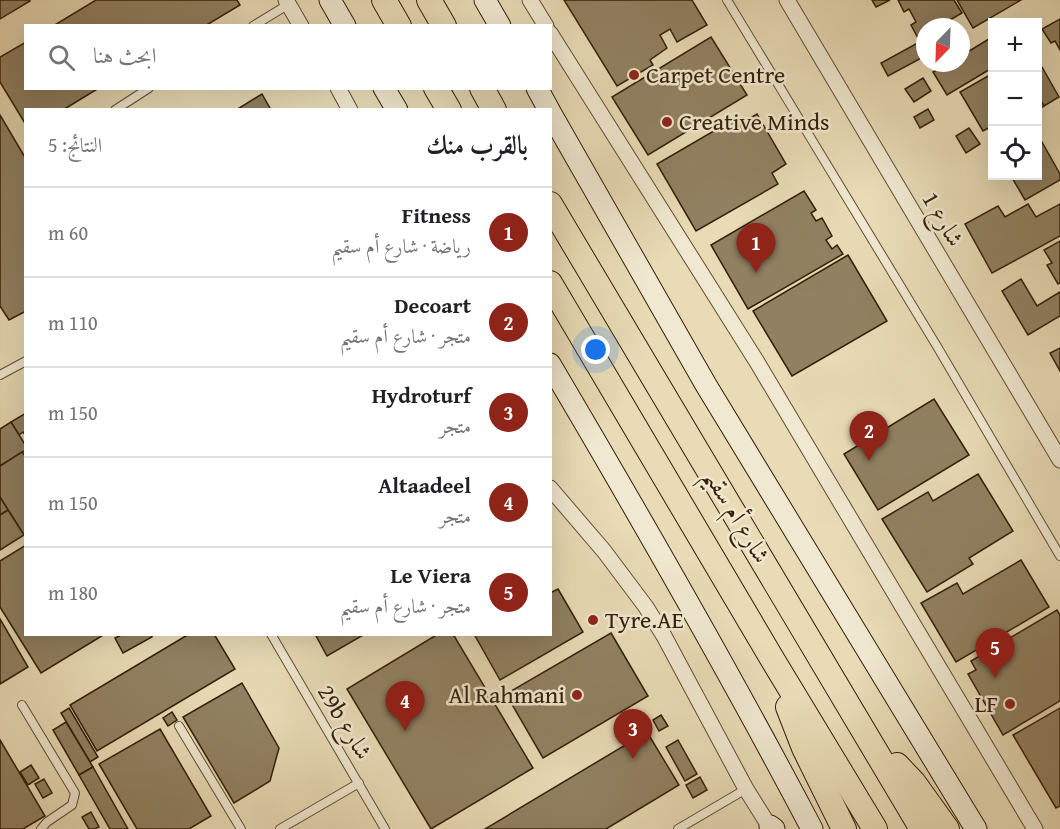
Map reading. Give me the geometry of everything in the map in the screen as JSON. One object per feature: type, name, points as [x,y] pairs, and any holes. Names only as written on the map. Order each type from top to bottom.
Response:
[{"type":"main road","points":[[330,0],[344,24]]},
{"type":"main road","points":[[375,0],[393,15]]},
{"type":"main road","points":[[429,0],[443,24]]},
{"type":"main road","points":[[485,0],[499,24]]},
{"type":"main road","points":[[385,90],[396,108]]},
{"type":"main road","points":[[437,90],[448,108]]},
{"type":"main road","points":[[483,90],[493,108]]},
{"type":"main road","points":[[538,90],[548,108]]},
{"type":"main road","points":[[552,115],[706,386],[976,829]]},
{"type":"main road","name":"شارع أم سقيم","points":[[552,207],[922,829]]},
{"type":"main road","name":"شارع أم سقيم","points":[[552,286],[875,829]]},
{"type":"main road","points":[[552,367],[675,576],[812,829]]},
{"type":"main road","points":[[771,657],[804,748],[844,829]]},
{"type":"main road","points":[[871,741],[914,783],[947,829]]},
{"type":"street","points":[[530,0],[545,24]]},
{"type":"street","name":"شارع 1","points":[[787,0],[1060,460]]},
{"type":"street","points":[[287,2],[300,24]]},
{"type":"street","points":[[552,36],[757,362],[1035,829]]},
{"type":"street","points":[[339,90],[349,108]]},
{"type":"street","points":[[552,490],[611,560],[664,636],[746,789],[772,828]]},
{"type":"lane","points":[[727,0],[938,348],[1060,556]]},
{"type":"lane","points":[[256,24],[287,2]]},
{"type":"lane","points":[[118,108],[146,90]]},
{"type":"lane","points":[[0,375],[24,362]]},
{"type":"lane","name":"29b شارع","points":[[272,636],[385,829]]},
{"type":"lane","points":[[21,705],[75,793],[72,805],[42,829]]},
{"type":"lane","points":[[179,726],[241,829]]},
{"type":"lane","points":[[280,829],[359,783]]},
{"type":"lane","points":[[678,829],[746,789]]},
{"type":"building","points":[[0,0],[30,0],[30,1],[0,19]]},
{"type":"building","points":[[96,0],[237,0],[240,5],[208,24],[56,24]]},
{"type":"building","points":[[564,0],[692,0],[707,25],[677,42],[670,29],[660,35],[667,48],[650,60],[653,65],[617,86]]},
{"type":"building","points":[[872,0],[890,0],[876,7]]},
{"type":"building","points":[[898,0],[954,0],[962,13],[953,18],[916,18],[916,22],[909,9],[904,12]]},
{"type":"building","points":[[957,0],[1021,0],[973,28],[970,18],[967,18]]},
{"type":"building","points":[[1060,19],[1060,50],[1055,41],[1051,43],[1042,29]]},
{"type":"building","points":[[916,22],[916,34],[911,25]]},
{"type":"building","points":[[711,37],[747,95],[648,155],[612,97]]},
{"type":"building","points":[[988,39],[988,70],[947,95],[933,72],[970,72],[970,50]]},
{"type":"building","points":[[24,43],[24,90],[96,90],[66,108],[24,108],[24,122],[0,82],[0,57]]},
{"type":"building","points":[[916,44],[916,61],[888,76],[881,63]]},
{"type":"building","points":[[1042,67],[1059,97],[1044,106],[1042,103]]},
{"type":"building","points":[[988,76],[988,128],[983,131],[960,92]]},
{"type":"building","points":[[923,78],[931,91],[914,102],[905,89]]},
{"type":"building","points":[[262,94],[270,108],[239,108]]},
{"type":"building","points":[[928,109],[934,120],[920,128],[914,117]]},
{"type":"building","points":[[757,114],[786,164],[772,173],[778,184],[696,231],[657,164],[736,118],[740,124]]},
{"type":"building","points":[[0,115],[24,156],[24,312],[9,320],[0,306]]},
{"type":"building","points":[[969,128],[980,144],[966,153],[956,136]]},
{"type":"building","points":[[1042,142],[1060,174],[1060,180],[1025,200],[1013,180],[1042,180]]},
{"type":"building","points":[[804,191],[816,210],[811,213],[816,221],[822,218],[832,236],[826,240],[832,249],[837,245],[843,254],[748,309],[711,245]]},
{"type":"building","points":[[1028,204],[1036,217],[1060,204],[1060,236],[992,273],[965,224],[998,206],[1005,217]]},
{"type":"building","points":[[1060,241],[1060,283],[1058,284],[1047,265],[1052,263],[1044,250]]},
{"type":"building","points":[[848,255],[887,321],[792,376],[753,311]]},
{"type":"building","points":[[1021,279],[1037,306],[1060,292],[1060,316],[1028,335],[1002,291]]},
{"type":"building","points":[[1060,348],[1060,371],[1050,353]]},
{"type":"building","points":[[934,399],[969,455],[878,510],[844,454]]},
{"type":"building","points":[[24,414],[24,433],[19,435],[11,422]]},
{"type":"building","points":[[11,422],[24,443],[24,451],[0,466],[0,429]]},
{"type":"building","points":[[22,452],[24,454],[24,535],[0,497],[0,466]]},
{"type":"building","points":[[978,474],[1013,531],[969,558],[973,564],[927,592],[882,519],[928,492],[933,501]]},
{"type":"building","points":[[0,497],[8,510],[0,515]]},
{"type":"building","points":[[8,510],[24,535],[0,550],[0,515]]},
{"type":"building","points":[[24,546],[24,636],[102,636],[41,673],[0,607],[0,561]]},
{"type":"building","points":[[1021,560],[1049,607],[956,662],[921,603],[957,583],[963,594]]},
{"type":"building","points":[[558,589],[583,632],[500,680],[475,636],[552,636],[552,592]]},
{"type":"building","points":[[1057,610],[1060,615],[1060,701],[1003,735],[968,674],[976,670],[971,661]]},
{"type":"building","points":[[0,619],[28,667],[0,684]]},
{"type":"building","name":"Al Rahmani","points":[[611,633],[648,696],[543,758],[506,694]]},
{"type":"building","points":[[119,636],[152,637],[123,653],[115,638]]},
{"type":"building","points":[[186,636],[215,636],[235,669],[97,751],[70,705]]},
{"type":"building","points":[[316,636],[362,636],[327,656]]},
{"type":"building","points":[[435,636],[454,636],[533,768],[431,829],[347,689]]},
{"type":"building","points":[[242,683],[279,748],[270,781],[234,803],[183,717]]},
{"type":"building","points":[[69,708],[98,757],[90,762],[61,713]]},
{"type":"building","points":[[1060,708],[1060,806],[1056,808],[1013,735]]},
{"type":"building","points":[[172,712],[177,720],[168,726],[163,718]]},
{"type":"building","points":[[661,715],[668,726],[659,731],[653,720]]},
{"type":"building","points":[[66,722],[93,767],[79,775],[53,730]]},
{"type":"building","points":[[160,729],[211,816],[189,829],[137,829],[99,764]]},
{"type":"building","points":[[647,732],[679,785],[606,829],[485,829]]},
{"type":"building","points":[[0,740],[45,816],[23,829],[0,829]]},
{"type":"building","points":[[678,740],[697,774],[685,781],[666,747]]},
{"type":"building","points":[[31,765],[39,778],[28,785],[20,772]]},
{"type":"building","points":[[93,767],[128,829],[110,829],[79,775]]},
{"type":"building","points":[[700,777],[707,790],[693,798],[686,785]]},
{"type":"building","points":[[44,779],[52,793],[43,798],[35,784]]},
{"type":"building","points":[[91,812],[99,827],[95,829],[89,829],[82,817]]},
{"type":"place","name":"Carpet Centre","points":[[634,75]]},
{"type":"place","name":"Creative Minds","points":[[667,122]]},
{"type":"place","name":"Fitness","points":[[756,273]]},
{"type":"place","name":"Decoart","points":[[869,461]]},
{"type":"place","name":"Tyre.AE","points":[[593,620]]},
{"type":"place","name":"Le Viera","points":[[995,678]]},
{"type":"place","name":"Al Rahmani","points":[[577,695]]},
{"type":"place","name":"LF","points":[[1010,704]]},
{"type":"place","name":"Altaadeel","points":[[405,731]]},
{"type":"place","name":"Hydroturf","points":[[633,759]]}]
